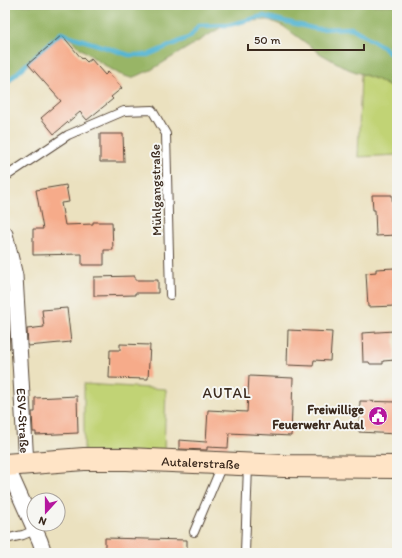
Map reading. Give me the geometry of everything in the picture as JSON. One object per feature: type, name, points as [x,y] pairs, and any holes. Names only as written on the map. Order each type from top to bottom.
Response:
[{"type":"main road","name":"Autalerstraße","points":[[14,465],[84,460],[128,459],[334,467],[397,467]]},
{"type":"street","name":"ESV-Straße","points":[[5,234],[15,276],[14,465],[11,476],[26,510]]},
{"type":"street","name":"ESV-Straße","points":[[36,532],[44,553]]},
{"type":"lane","name":"Mühlgangstraße","points":[[5,177],[68,135],[124,111],[152,110],[166,134],[170,295]]},
{"type":"lane","points":[[194,532],[223,463]]},
{"type":"lane","points":[[245,553],[248,464]]},
{"type":"lane","points":[[5,539],[30,532]]},
{"type":"green space","points":[[5,5],[397,5],[397,91],[376,79],[348,69],[321,54],[283,26],[269,20],[248,21],[225,25],[151,70],[131,78],[119,74],[98,61],[80,48],[63,32],[26,62],[5,89]]},
{"type":"green space","points":[[361,74],[376,79],[397,91],[397,155],[358,157]]},
{"type":"green space","points":[[84,384],[166,389],[164,452],[84,453]]},
{"type":"building","points":[[62,35],[82,59],[83,58],[87,62],[91,59],[105,75],[108,72],[122,88],[111,97],[113,99],[87,120],[80,112],[54,134],[41,118],[61,101],[28,64]]},
{"type":"building","points":[[100,134],[123,134],[124,162],[100,162]]},
{"type":"building","points":[[66,185],[69,202],[61,203],[65,225],[93,224],[93,222],[112,222],[113,250],[104,250],[104,265],[82,265],[82,254],[33,255],[33,229],[43,229],[36,190]]},
{"type":"building","points":[[372,195],[392,195],[393,210],[397,210],[397,235],[376,236],[375,210],[373,210]]},
{"type":"building","points":[[395,268],[395,271],[397,271],[397,306],[368,307],[366,273],[376,272],[376,269]]},
{"type":"building","points":[[135,276],[135,280],[158,280],[158,293],[94,296],[94,277]]},
{"type":"building","points":[[67,308],[71,342],[28,346],[27,329],[44,327],[42,310]]},
{"type":"building","points":[[288,330],[332,332],[330,361],[314,360],[313,366],[287,365]]},
{"type":"building","points":[[5,331],[9,331],[10,348],[5,349]]},
{"type":"building","points":[[394,331],[395,360],[383,361],[383,364],[370,364],[369,362],[363,362],[362,333]]},
{"type":"building","points":[[120,344],[150,345],[148,379],[109,378],[110,350],[120,350]]},
{"type":"building","points":[[249,376],[293,378],[291,436],[229,433],[228,448],[207,447],[207,450],[179,449],[179,440],[206,442],[208,410],[247,412]]},
{"type":"building","points":[[77,396],[78,433],[36,435],[36,432],[33,432],[32,412],[35,412],[35,398]]},
{"type":"building","name":"Freiwillige Feuerwehr Autal","points":[[360,401],[397,402],[397,434],[359,432]]},
{"type":"building","points":[[105,538],[187,540],[187,553],[105,553]]},
{"type":"waterway","points":[[5,84],[61,33],[129,55],[148,55],[190,37],[198,26],[229,25],[263,16],[316,29],[352,28],[383,47],[397,59]]},
{"type":"place","name":"Freiwillige Feuerwehr Autal","points":[[378,416]]},
{"type":"district","name":"AUTAL","points":[[227,393]]}]
